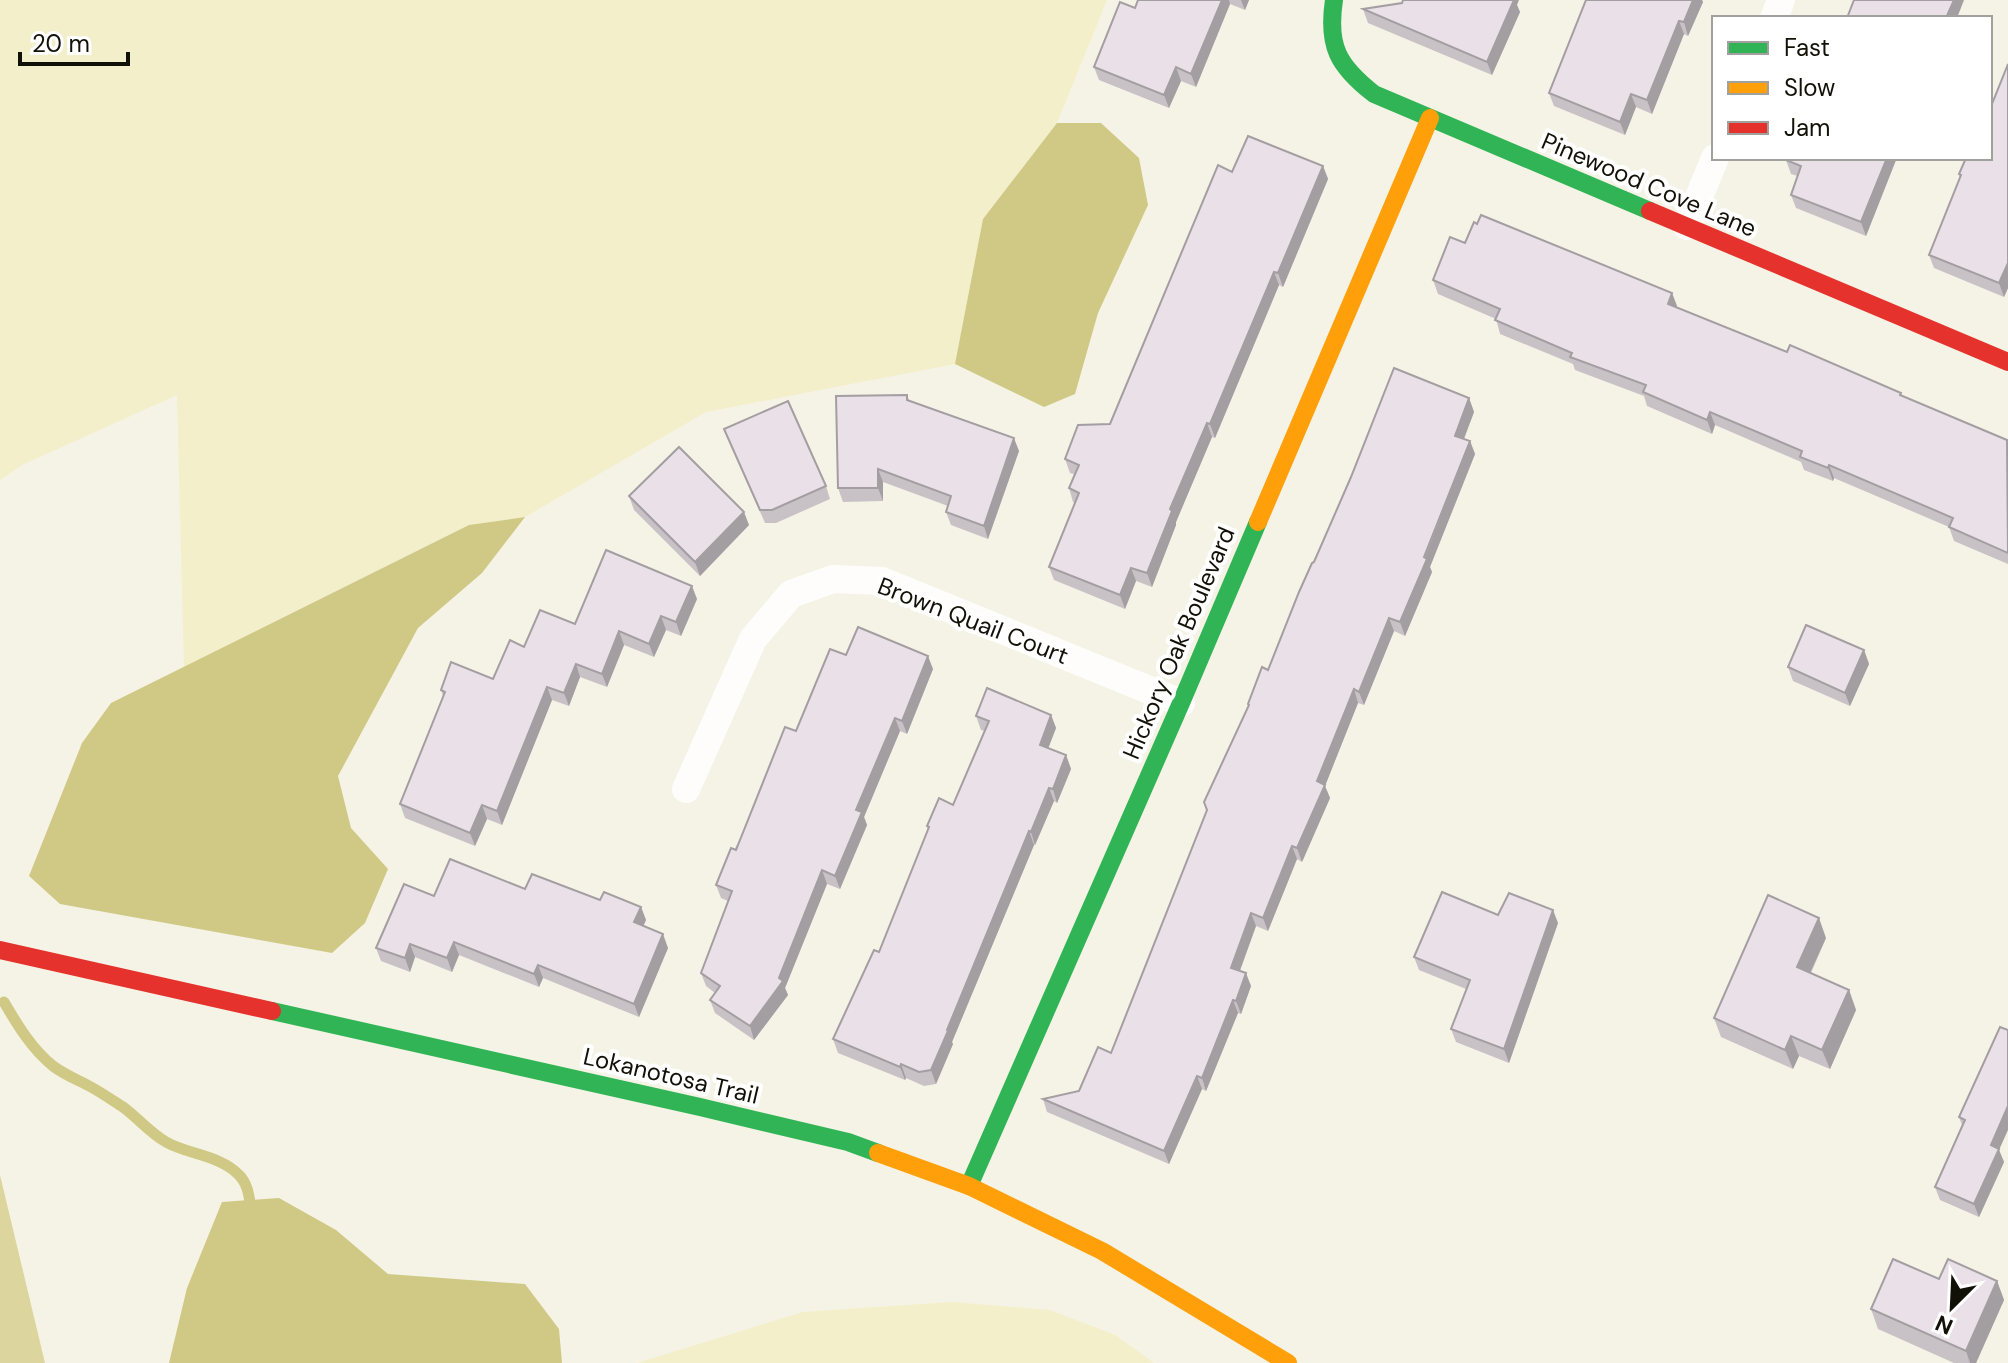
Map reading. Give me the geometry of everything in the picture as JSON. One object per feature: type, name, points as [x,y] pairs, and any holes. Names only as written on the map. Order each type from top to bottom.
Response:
[{"type":"street","name":"Pinewood Cove Lane","points":[[1334,0],[1331,27],[1337,56],[1353,78],[1374,94],[2008,362]]},
{"type":"street","name":"Hickory Oak Boulevard","points":[[969,1186],[1181,703],[1430,118]]},
{"type":"street","points":[[1687,226],[1714,160]]},
{"type":"street","name":"Brown Quail Court","points":[[686,789],[753,639],[791,594],[833,579],[882,581],[1181,703]]},
{"type":"street","name":"Lokanotosa Trail","points":[[0,950],[848,1142],[969,1186],[1102,1251],[1288,1363]]},
{"type":"shaded area","points":[[0,0],[1107,0],[1057,123],[983,219],[955,364],[706,412],[525,517],[469,525],[184,667],[177,395],[22,465],[0,480]]},
{"type":"shaded area","points":[[1057,123],[1101,123],[1139,158],[1148,205],[1098,313],[1075,394],[1044,407],[955,364],[983,219]]},
{"type":"shaded area","points":[[525,517],[482,573],[418,628],[338,776],[351,828],[388,869],[365,923],[332,953],[60,904],[29,876],[82,743],[111,703],[469,525]]},
{"type":"shaded area","points":[[0,1175],[45,1363],[0,1363]]},
{"type":"shaded area","points":[[279,1198],[336,1230],[388,1274],[525,1284],[559,1329],[562,1363],[169,1363],[187,1288],[222,1202]]},
{"type":"shaded area","points":[[952,1302],[1050,1310],[1115,1335],[1154,1363],[637,1363],[803,1312]]},
{"type":"building","points":[[1138,0],[1222,0],[1191,74],[1176,67],[1164,95],[1094,67],[1120,2],[1135,8]]},
{"type":"building","points":[[1403,0],[1514,0],[1487,62],[1363,9],[1402,3]]},
{"type":"building","points":[[1586,0],[1693,0],[1684,22],[1679,21],[1647,100],[1631,94],[1620,122],[1549,93]]},
{"type":"building","points":[[1854,0],[1954,0],[1947,16],[1848,16]]},
{"type":"building","points":[[2008,64],[2008,263],[1999,283],[1929,255],[1965,160],[1992,160],[1992,104]]},
{"type":"building","points":[[1248,136],[1323,166],[1210,424],[1207,423],[1170,509],[1172,511],[1147,573],[1131,568],[1120,595],[1049,567],[1079,493],[1069,488],[1079,465],[1065,459],[1078,425],[1110,424],[1218,165],[1232,172]]},
{"type":"building","points":[[1786,160],[1886,160],[1861,222],[1791,195],[1801,166]]},
{"type":"building","points":[[1481,215],[1672,293],[1668,304],[1787,352],[1790,345],[2007,440],[2008,553],[1949,527],[1953,518],[1829,465],[1828,468],[1800,457],[1802,451],[1710,412],[1707,420],[1643,392],[1646,385],[1570,357],[1572,353],[1495,320],[1500,309],[1433,280],[1450,237],[1465,243],[1474,222],[1477,224]]},
{"type":"building","points":[[1394,368],[1469,398],[1455,436],[1470,441],[1424,557],[1427,559],[1400,622],[1389,618],[1359,692],[1354,689],[1317,781],[1325,785],[1297,848],[1292,846],[1263,918],[1251,913],[1231,968],[1246,973],[1236,1001],[1233,1000],[1202,1078],[1197,1076],[1164,1151],[1043,1099],[1079,1091],[1098,1047],[1111,1053],[1207,810],[1204,802],[1249,705],[1262,667],[1268,670]]},
{"type":"building","points":[[907,395],[907,400],[1014,438],[984,526],[946,512],[951,496],[878,469],[878,488],[838,488],[836,396]]},
{"type":"building","points":[[788,401],[826,486],[772,510],[760,510],[724,429]]},
{"type":"building","points":[[679,447],[744,512],[695,562],[629,496]]},
{"type":"building","points":[[606,550],[692,586],[676,622],[661,616],[649,644],[619,631],[602,674],[576,664],[564,693],[547,687],[497,811],[482,805],[470,833],[400,804],[445,692],[441,690],[451,662],[493,679],[510,640],[524,647],[540,610],[575,624]]},
{"type":"building","points":[[1806,625],[1864,650],[1845,693],[1788,667]]},
{"type":"building","points":[[858,627],[928,656],[902,721],[895,718],[856,810],[862,812],[835,876],[822,870],[779,978],[783,981],[750,1026],[710,1000],[720,986],[701,973],[732,891],[716,885],[731,848],[736,850],[785,727],[796,731],[830,649],[846,655]]},
{"type":"building","points":[[987,688],[1051,715],[1040,745],[1066,755],[1053,789],[1049,788],[1029,831],[931,1070],[919,1072],[833,1039],[874,950],[879,952],[939,798],[953,805],[989,721],[976,716]]},
{"type":"building","points":[[450,859],[525,889],[532,874],[600,900],[604,892],[641,907],[634,922],[663,934],[634,1004],[538,965],[534,974],[454,942],[447,958],[410,944],[405,958],[376,948],[404,884],[434,896]]},
{"type":"building","points":[[1442,892],[1498,915],[1509,893],[1553,910],[1504,1049],[1451,1029],[1470,980],[1414,957]]},
{"type":"building","points":[[1768,895],[1819,918],[1797,967],[1849,990],[1822,1050],[1791,1036],[1785,1050],[1714,1018]]},
{"type":"building","points":[[2000,1027],[2008,1030],[2008,1106],[1991,1145],[1999,1149],[1974,1204],[1935,1187],[1965,1120],[1959,1117]]},
{"type":"building","points":[[1893,1259],[1939,1279],[1948,1259],[1997,1281],[1966,1351],[1871,1309]]},
{"type":"waterway","points":[[4,1002],[32,1045],[53,1066],[123,1107],[166,1142],[231,1168],[248,1190],[251,1209]]},
{"type":"traffic: fast","points":[[1334,0],[1332,30],[1338,54],[1352,74],[1374,94],[1650,211]]},
{"type":"traffic: fast","points":[[969,1186],[1258,522]]},
{"type":"traffic: fast","points":[[272,1011],[700,1107],[848,1142],[878,1153]]},
{"type":"traffic: slow","points":[[1258,522],[1430,118]]},
{"type":"traffic: slow","points":[[878,1153],[969,1186],[1102,1251],[1288,1363]]},
{"type":"traffic: jam","points":[[1650,211],[2008,362]]},
{"type":"traffic: jam","points":[[0,950],[272,1011]]}]
